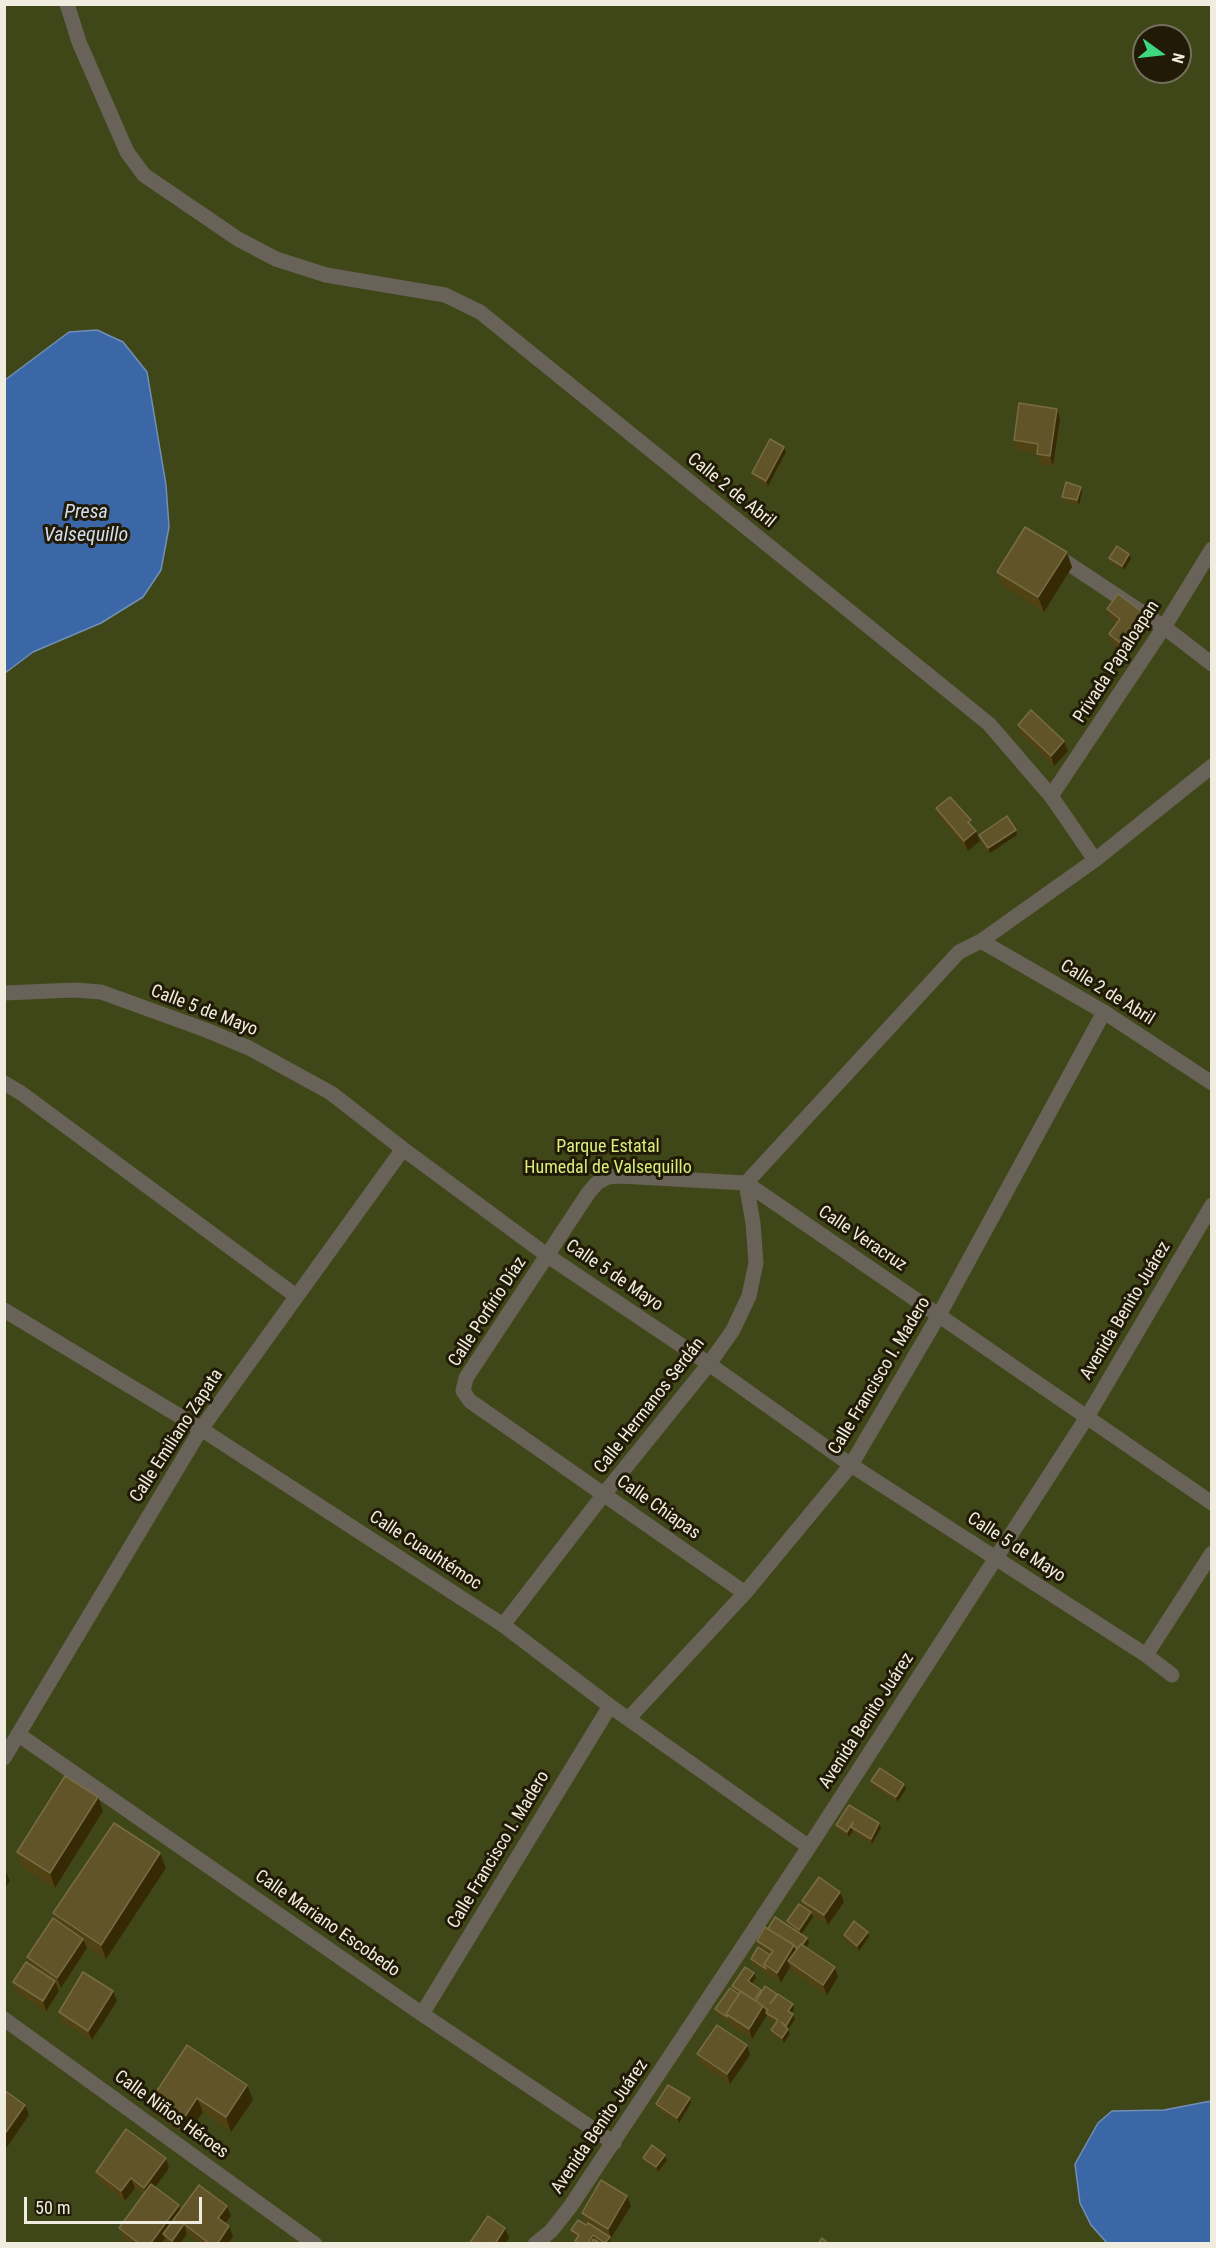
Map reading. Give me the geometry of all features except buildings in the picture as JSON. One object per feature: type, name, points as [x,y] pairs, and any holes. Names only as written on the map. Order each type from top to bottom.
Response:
[{"type":"street","name":"Calle 2 de Abril","points":[[67,4],[79,42],[122,141],[144,175],[238,239],[276,259],[326,275],[445,295],[480,312],[989,724],[1051,796],[1095,860]]},
{"type":"street","points":[[1047,549],[1164,627],[1212,664]]},
{"type":"street","name":"Privada Papaloapan","points":[[1051,796],[1164,627],[1212,549]]},
{"type":"street","points":[[548,1256],[589,1192],[597,1183],[608,1177],[746,1183],[959,952],[981,941],[1095,860],[1212,766]]},
{"type":"street","name":"Calle 2 de Abril","points":[[981,941],[1104,1012],[1212,1083]]},
{"type":"street","name":"Calle 5 de Mayo","points":[[4,993],[75,990],[101,992],[249,1048],[331,1093],[548,1256],[709,1364],[851,1465],[1146,1655],[1172,1675]]},
{"type":"street","name":"Calle Francisco I. Madero","points":[[629,1718],[745,1593],[851,1465],[939,1315],[1104,1012]]},
{"type":"street","points":[[4,1083],[21,1093],[296,1296]]},
{"type":"street","name":"Calle Emiliano Zapata","points":[[4,1758],[201,1429],[403,1149]]},
{"type":"street","name":"Calle Veracruz","points":[[746,1183],[1212,1503]]},
{"type":"street","name":"Calle Hermanos Serdán","points":[[503,1625],[604,1494],[709,1364],[733,1330],[749,1296],[756,1263],[753,1223],[746,1183]]},
{"type":"street","name":"Avenida Benito Juárez","points":[[535,2244],[551,2231],[570,2207],[809,1847],[1087,1417],[1212,1205]]},
{"type":"street","name":"Calle Porfirio Díaz","points":[[463,1391],[466,1378],[548,1256]]},
{"type":"street","name":"Calle Cuauhtémoc","points":[[4,1310],[201,1429],[503,1625],[610,1706],[809,1847]]},
{"type":"street","name":"Calle Chiapas","points":[[463,1391],[470,1401],[745,1593]]},
{"type":"street","points":[[1146,1655],[1212,1553]]},
{"type":"street","name":"Calle Francisco I. Madero","points":[[422,2014],[610,1706]]},
{"type":"street","name":"Calle Mariano Escobedo","points":[[19,1735],[422,2014],[614,2143]]},
{"type":"street","name":"Calle Niños Héroes","points":[[4,2019],[315,2244]]},
{"type":"green space","name":"Parque Estatal Humedal de Valsequillo","points":[[5,5],[1211,5],[1211,2243],[5,2243]]},
{"type":"water","name":"Presa Valsequillo","points":[[97,330],[123,342],[147,372],[166,485],[169,527],[161,570],[143,597],[101,623],[33,652],[5,673],[5,380],[69,332]]},
{"type":"water","points":[[1211,2101],[1211,2243],[1107,2243],[1091,2225],[1080,2203],[1075,2164],[1098,2123],[1112,2111],[1164,2110]]}]
